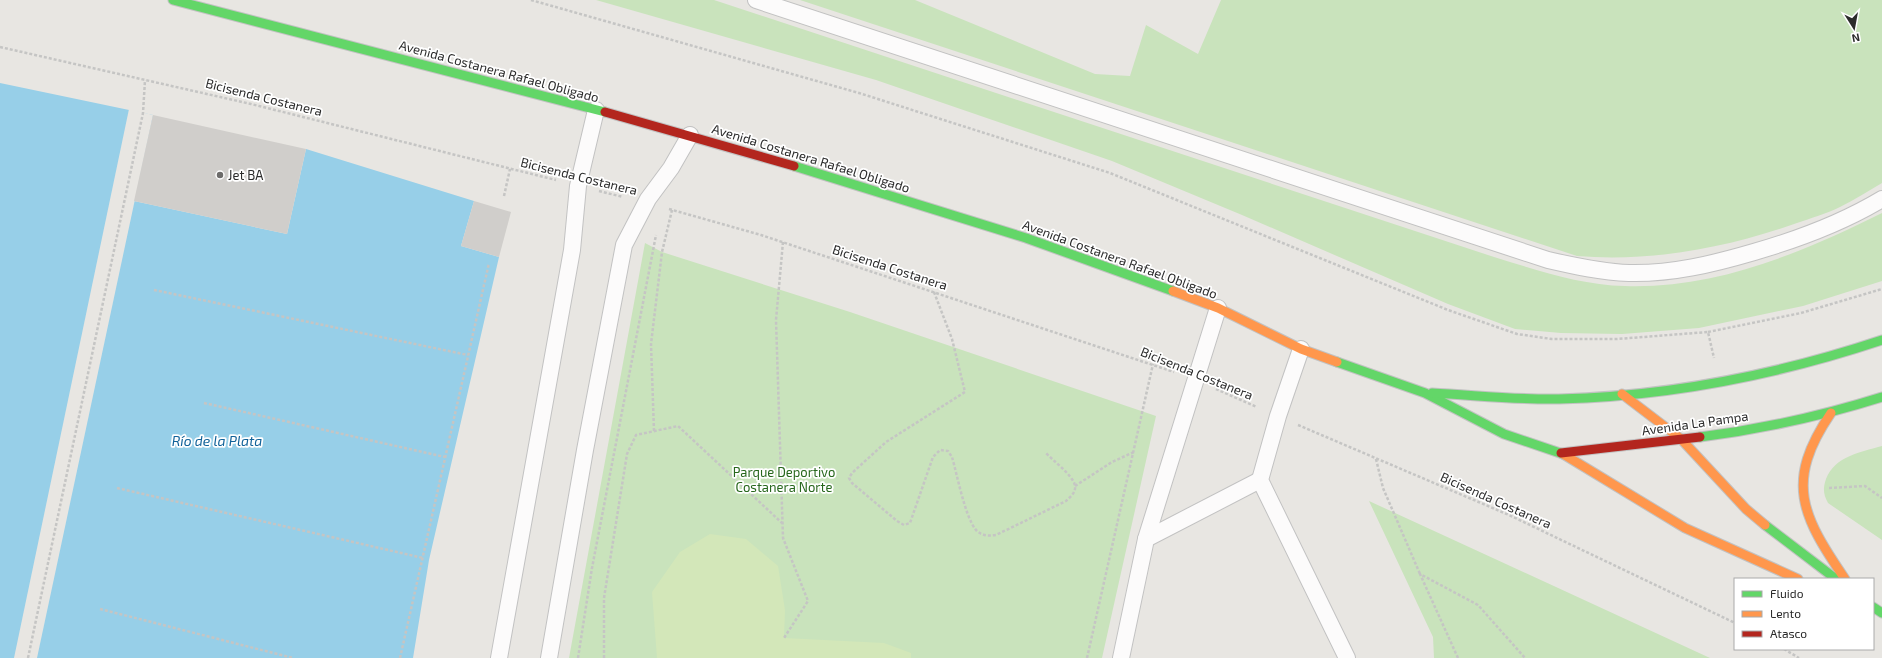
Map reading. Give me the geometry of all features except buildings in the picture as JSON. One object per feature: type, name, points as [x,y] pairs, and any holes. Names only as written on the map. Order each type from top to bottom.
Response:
[{"type":"main road","name":"Avenida Costanera Rafael Obligado","points":[[173,0],[690,135],[819,173],[1026,238],[1118,270],[1218,308],[1301,349],[1425,393],[1504,434],[1561,453],[1685,528],[1796,578]]},
{"type":"main road","points":[[1622,394],[1721,384],[1800,367],[1882,340]]},
{"type":"main road","name":"Avenida Costanera Rafael Obligado","points":[[1425,393],[1558,399],[1622,394]]},
{"type":"main road","points":[[1622,394],[1681,439],[1746,509],[1776,535],[1835,578]]},
{"type":"main road","name":"Avenida La Pampa","points":[[1561,453],[1738,432],[1831,413],[1882,397]]},
{"type":"main road","points":[[1831,413],[1812,443],[1805,467],[1802,489],[1804,504],[1809,518],[1844,578]]},
{"type":"lane","points":[[756,0],[1548,260],[1583,268],[1629,273],[1666,272],[1702,267],[1780,244],[1820,230],[1882,198]]},
{"type":"lane","points":[[498,658],[572,250],[578,186],[596,110]]},
{"type":"lane","points":[[549,658],[585,450],[624,245],[645,203],[671,168],[690,135]]},
{"type":"lane","points":[[1122,658],[1146,539],[1218,308]]},
{"type":"lane","points":[[1301,349],[1278,416],[1260,480],[1347,658]]},
{"type":"lane","points":[[1146,539],[1260,480]]},
{"type":"path","points":[[531,0],[859,93],[1110,173],[1448,310],[1517,334],[1552,339],[1618,339],[1708,332],[1801,313],[1882,289]]},
{"type":"path","name":"Bicisenda Costanera","points":[[0,47],[252,104],[672,210],[783,242],[1153,364],[1509,515],[1734,623]]},
{"type":"path","points":[[28,658],[143,113],[145,80]]},
{"type":"path","points":[[504,196],[510,169]]},
{"type":"path","points":[[654,431],[652,344],[662,252],[672,210]]},
{"type":"path","points":[[578,658],[592,568],[657,231]]},
{"type":"path","points":[[783,242],[776,320],[783,538],[808,601],[784,638]]},
{"type":"path","points":[[400,658],[489,263]]},
{"type":"path","points":[[154,290],[468,355]]},
{"type":"path","points":[[934,292],[952,339],[965,392],[886,442],[852,473],[849,478],[852,483],[897,521],[904,525],[910,523],[933,457],[940,450],[948,451],[952,457],[971,521],[977,530],[986,536],[996,535],[1066,501],[1074,494],[1075,486],[1071,477],[1045,452]]},
{"type":"path","points":[[1708,332],[1721,384]]},
{"type":"path","points":[[1087,658],[1153,364]]},
{"type":"path","points":[[204,403],[445,457]]},
{"type":"path","points":[[604,658],[604,598],[628,454],[636,434],[678,426],[782,523]]},
{"type":"path","points":[[1075,486],[1112,462],[1134,452]]},
{"type":"path","points":[[1376,458],[1383,488],[1458,658]]},
{"type":"path","points":[[1802,489],[1865,486],[1882,498]]},
{"type":"path","points":[[117,488],[423,558]]},
{"type":"path","points":[[1420,574],[1478,605],[1525,658]]},
{"type":"path","points":[[100,609],[293,658]]},
{"type":"path","points":[[1786,650],[1799,658]]},
{"type":"green space","points":[[596,0],[714,0],[1494,257],[1559,276],[1592,283],[1625,286],[1659,285],[1725,275],[1757,266],[1821,242],[1882,213],[1882,281],[1803,306],[1699,328],[1622,334],[1561,333],[1515,329],[1448,304],[1242,215],[1112,161],[876,80]]},
{"type":"green space","points":[[800,0],[915,0],[1095,74],[1130,76],[1146,25],[1198,54],[1221,0],[1882,0],[1882,183],[1829,212],[1743,240],[1661,255],[1633,257],[1577,256]]},
{"type":"green space","name":"Parque Deportivo Costanera Norte","points":[[645,243],[662,252],[850,312],[1156,416],[1102,658],[569,658]]},
{"type":"green space","points":[[1882,446],[1882,540],[1828,503],[1824,494],[1824,488],[1830,471],[1842,460],[1857,453]]},
{"type":"green space","points":[[1369,501],[1710,658],[1434,658],[1433,637]]},
{"type":"green space","points":[[710,534],[746,539],[778,566],[785,610],[784,638],[884,643],[911,653],[911,658],[657,658],[652,592],[680,552]]},
{"type":"water","name":"Río de la Plata","points":[[0,83],[153,115],[134,201],[287,234],[306,149],[474,201],[461,246],[499,257],[429,560],[413,658],[0,658]]},
{"type":"pier","points":[[129,109],[153,115],[37,658],[14,658]]},
{"type":"traffic: fast","points":[[173,0],[605,112]]},
{"type":"traffic: fast","points":[[794,166],[1026,238],[1173,291]]},
{"type":"traffic: fast","points":[[1432,393],[1543,399],[1600,397],[1642,393],[1723,382],[1803,364],[1882,340]]},
{"type":"traffic: fast","points":[[1337,362],[1425,393],[1504,434],[1563,454]]},
{"type":"traffic: fast","points":[[1700,437],[1792,421],[1882,397]]},
{"type":"traffic: fast","points":[[1765,525],[1835,578]]},
{"type":"traffic: fast","points":[[1874,608],[1882,613]]},
{"type":"traffic: slow","points":[[1173,291],[1218,308],[1301,349],[1337,362]]},
{"type":"traffic: slow","points":[[1622,394],[1681,439],[1746,509],[1765,525]]},
{"type":"traffic: slow","points":[[1831,413],[1816,437],[1807,459],[1803,479],[1804,498],[1809,517],[1818,536],[1844,578]]},
{"type":"traffic: slow","points":[[1563,454],[1685,528],[1796,578]]},
{"type":"traffic: jam","points":[[605,112],[794,166]]},
{"type":"traffic: jam","points":[[1561,453],[1700,437]]},
{"type":"place","name":"Jet BA","points":[[220,175]]}]
